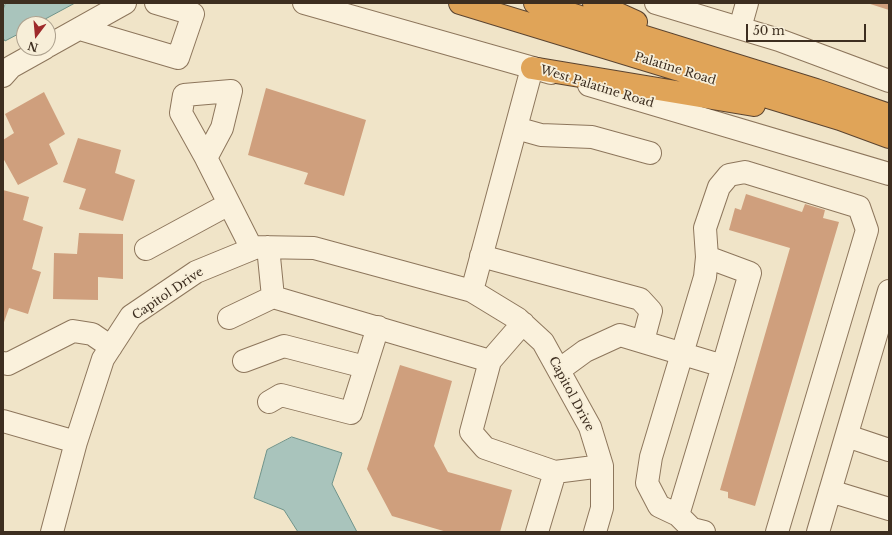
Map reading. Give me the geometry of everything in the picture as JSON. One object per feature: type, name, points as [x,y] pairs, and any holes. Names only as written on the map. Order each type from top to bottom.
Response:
[{"type":"highway","name":"Palatine Road","points":[[460,3],[840,119],[889,137]]},
{"type":"highway","name":"Palatine Road","points":[[535,3],[816,90],[889,115]]},
{"type":"highway","points":[[594,3],[717,59]]},
{"type":"highway","points":[[532,68],[840,119]]},
{"type":"street","points":[[56,42],[126,3]]},
{"type":"street","points":[[80,28],[178,58],[193,14],[156,3]]},
{"type":"street","name":"West Palatine Road","points":[[304,3],[532,68],[889,174]]},
{"type":"street","points":[[656,3],[703,10],[740,28],[780,40],[889,81]]},
{"type":"street","points":[[740,28],[747,3]]},
{"type":"street","points":[[3,76],[11,67],[31,56]]},
{"type":"street","points":[[472,291],[532,68]]},
{"type":"street","points":[[516,128],[541,134],[592,136],[650,153]]},
{"type":"street","points":[[206,158],[229,204],[260,248],[273,297]]},
{"type":"street","points":[[704,532],[692,529],[678,515],[659,506],[647,483],[651,457],[705,277],[707,258],[705,228],[719,188],[729,175],[745,172],[859,207],[866,230],[777,532]]},
{"type":"street","points":[[146,249],[229,204]]},
{"type":"street","name":"Capitol Drive","points":[[52,532],[76,442],[103,359],[131,316],[196,272],[260,248],[314,248],[472,291],[518,318],[543,342],[590,427],[602,466],[602,508],[595,532]]},
{"type":"street","points":[[481,256],[640,299],[651,311],[643,341]]},
{"type":"street","points":[[678,515],[750,273],[707,258]]},
{"type":"street","points":[[818,532],[889,291]]},
{"type":"street","points":[[229,318],[273,297],[490,361]]},
{"type":"street","points":[[523,323],[490,361],[470,432],[485,448],[555,472],[602,466]]},
{"type":"street","points":[[268,402],[281,395],[351,413],[378,327]]},
{"type":"street","points":[[3,363],[8,364],[73,331],[92,334],[111,346]]},
{"type":"street","points":[[559,370],[585,351],[620,335],[723,366]]},
{"type":"street","points":[[244,361],[284,346],[365,368]]},
{"type":"street","points":[[3,421],[76,442]]},
{"type":"street","points":[[847,436],[889,450]]},
{"type":"street","points":[[537,532],[555,472]]},
{"type":"street","points":[[830,491],[889,509]]},
{"type":"water","points":[[6,3],[75,3],[51,16],[16,16],[16,35],[5,41],[3,38],[3,10]]},
{"type":"water","points":[[292,437],[342,453],[332,484],[357,532],[298,532],[284,510],[254,498],[267,450]]},
{"type":"building","points":[[867,3],[889,3],[889,10]]},
{"type":"building","points":[[266,88],[366,120],[344,196],[304,184],[308,173],[248,155]]},
{"type":"building","points":[[44,92],[65,134],[49,144],[58,164],[18,185],[3,158],[3,140],[14,133],[5,114]]},
{"type":"building","points":[[78,138],[121,150],[115,173],[135,180],[123,221],[79,209],[86,189],[63,182]]},
{"type":"building","points":[[3,190],[29,197],[23,220],[43,227],[32,269],[41,272],[28,314],[9,308],[3,325]]},
{"type":"building","points":[[746,194],[802,212],[805,204],[825,210],[823,218],[839,222],[755,506],[728,498],[728,492],[720,490],[790,248],[729,230],[735,208],[741,210]]},
{"type":"building","points":[[79,233],[123,234],[123,279],[98,277],[98,300],[53,299],[54,253],[77,254]]},
{"type":"building","points":[[400,365],[452,381],[434,446],[448,472],[512,490],[500,532],[447,532],[392,516],[367,469]]}]
